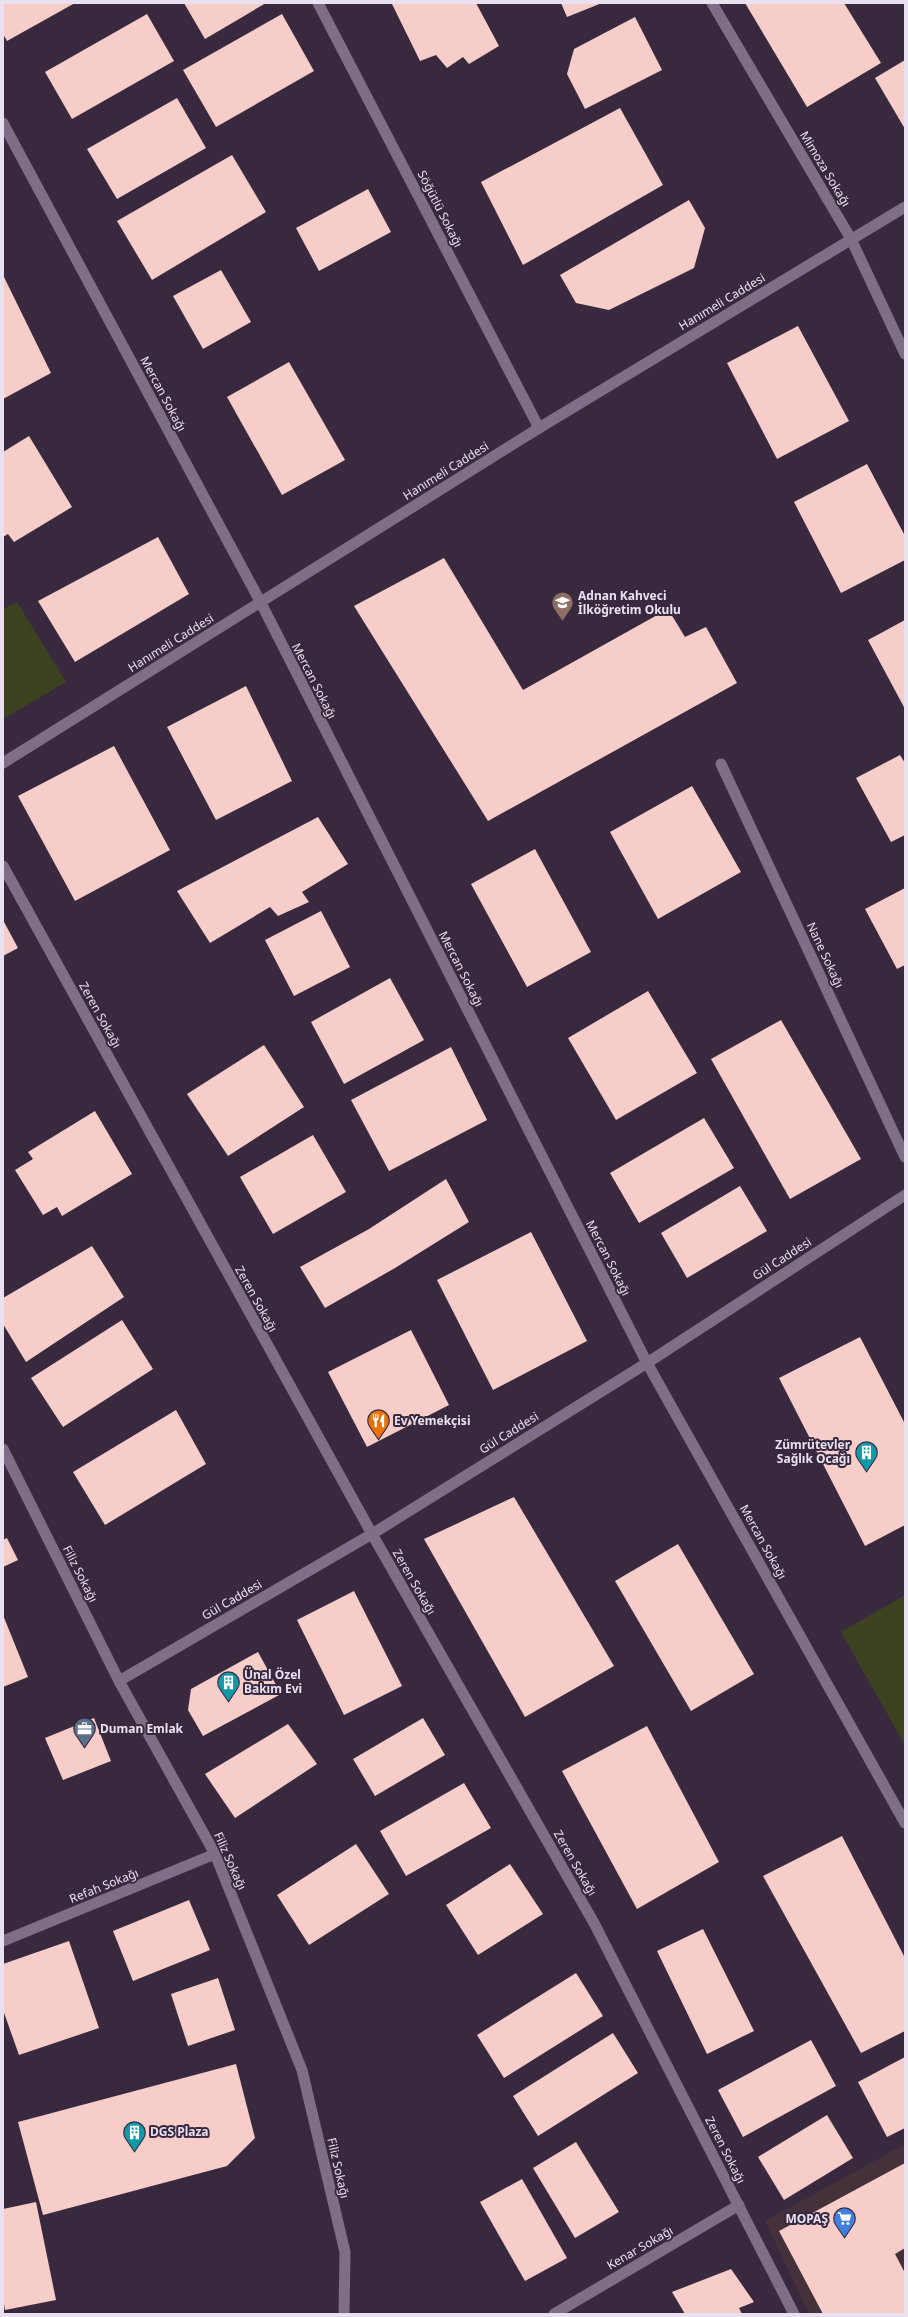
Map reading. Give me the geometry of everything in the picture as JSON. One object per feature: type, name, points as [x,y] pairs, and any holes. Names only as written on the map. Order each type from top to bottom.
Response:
[{"type":"street","name":"Söğütlü Sokağı","points":[[318,3],[539,428]]},
{"type":"street","name":"Mimoza Sokağı","points":[[712,3],[851,239],[905,354]]},
{"type":"street","name":"Mercan Sokağı","points":[[3,123],[261,604],[647,1363],[905,1824]]},
{"type":"street","name":"Hanımeli Caddesi","points":[[3,763],[261,604],[539,428],[905,207]]},
{"type":"street","name":"Nane Sokağı","points":[[721,764],[905,1157]]},
{"type":"street","name":"Zeren Sokağı","points":[[3,866],[372,1534],[594,1923],[794,2314]]},
{"type":"street","name":"Gül Caddesi","points":[[119,1680],[372,1534],[647,1363],[905,1195]]},
{"type":"street","name":"Filiz Sokağı","points":[[3,1449],[119,1680],[215,1854],[302,2070],[345,2252],[344,2314]]},
{"type":"street","name":"Refah Sokağı","points":[[3,1941],[215,1854]]},
{"type":"street","name":"Kenar Sokağı","points":[[554,2314],[739,2205]]},
{"type":"shaded area","name":"MOPAŞ","points":[[905,2144],[905,2314],[809,2314],[765,2221]]},
{"type":"green space","points":[[17,602],[66,682],[3,719],[3,609]]},
{"type":"green space","points":[[905,1595],[905,1745],[841,1632]]},
{"type":"building","points":[[3,3],[75,3],[7,41],[3,34]]},
{"type":"building","points":[[184,3],[266,3],[205,39]]},
{"type":"building","points":[[476,3],[499,46],[469,64],[463,57],[447,68],[436,55],[420,61],[392,4]]},
{"type":"building","points":[[561,3],[602,3],[567,17]]},
{"type":"building","points":[[745,3],[844,3],[881,63],[807,107]]},
{"type":"building","points":[[147,14],[174,61],[72,119],[45,72]]},
{"type":"building","points":[[282,14],[314,71],[216,127],[183,70]]},
{"type":"building","points":[[635,17],[662,70],[585,109],[567,74],[574,49]]},
{"type":"building","points":[[905,60],[905,129],[875,78]]},
{"type":"building","points":[[177,98],[206,148],[117,199],[87,149]]},
{"type":"building","points":[[620,108],[663,185],[523,265],[481,182]]},
{"type":"building","points":[[232,155],[266,212],[152,280],[117,221]]},
{"type":"building","points":[[368,189],[391,232],[319,271],[296,228]]},
{"type":"building","points":[[689,200],[705,228],[694,268],[609,310],[576,303],[560,275]]},
{"type":"building","points":[[221,270],[251,322],[203,349],[173,296]]},
{"type":"building","points":[[3,275],[51,373],[3,399]]},
{"type":"building","points":[[798,326],[849,421],[777,459],[727,363]]},
{"type":"building","points":[[289,362],[345,460],[282,495],[227,397]]},
{"type":"building","points":[[29,436],[72,507],[14,542],[8,534],[3,537],[3,452]]},
{"type":"building","points":[[867,464],[905,536],[905,560],[841,593],[794,502]]},
{"type":"building","points":[[158,537],[189,594],[75,662],[38,601]]},
{"type":"building","points":[[444,558],[523,690],[668,609],[685,637],[706,627],[737,683],[488,821],[354,606]]},
{"type":"building","points":[[905,620],[905,709],[868,640]]},
{"type":"building","points":[[246,686],[292,781],[216,820],[167,727]]},
{"type":"building","points":[[114,746],[170,850],[75,901],[18,796]]},
{"type":"building","points":[[900,755],[905,763],[905,835],[891,842],[856,778]]},
{"type":"building","points":[[692,786],[741,872],[658,919],[610,832]]},
{"type":"building","points":[[318,817],[348,864],[302,892],[309,902],[278,916],[270,907],[210,943],[177,891]]},
{"type":"building","points":[[535,849],[591,952],[527,987],[471,884]]},
{"type":"building","points":[[905,888],[905,965],[897,969],[865,909]]},
{"type":"building","points":[[321,911],[350,967],[294,996],[265,940]]},
{"type":"building","points":[[3,920],[18,948],[3,956]]},
{"type":"building","points":[[390,978],[424,1040],[344,1084],[311,1022]]},
{"type":"building","points":[[648,991],[697,1073],[616,1120],[568,1038]]},
{"type":"building","points":[[781,1020],[861,1159],[790,1199],[711,1059]]},
{"type":"building","points":[[264,1045],[304,1107],[228,1156],[187,1094]]},
{"type":"building","points":[[451,1047],[487,1120],[389,1171],[351,1100]]},
{"type":"building","points":[[95,1111],[132,1174],[62,1216],[57,1207],[43,1215],[15,1170],[33,1159],[28,1152]]},
{"type":"building","points":[[704,1118],[734,1168],[639,1223],[610,1173]]},
{"type":"building","points":[[313,1135],[346,1192],[273,1234],[240,1177]]},
{"type":"building","points":[[446,1179],[469,1222],[395,1268],[325,1308],[300,1267],[369,1229]]},
{"type":"building","points":[[740,1186],[767,1231],[687,1278],[661,1233]]},
{"type":"building","points":[[531,1232],[587,1341],[493,1390],[437,1280]]},
{"type":"building","points":[[92,1246],[124,1297],[26,1362],[3,1324],[3,1298]]},
{"type":"building","points":[[122,1320],[153,1369],[63,1427],[31,1378]]},
{"type":"building","points":[[411,1330],[449,1405],[367,1447],[328,1372]]},
{"type":"building","name":"Zümrütevler Sağlık Ocağı","points":[[860,1337],[905,1424],[905,1525],[865,1546],[779,1378]]},
{"type":"building","points":[[176,1410],[206,1464],[105,1525],[73,1472]]},
{"type":"building","points":[[514,1497],[614,1666],[525,1717],[424,1539]]},
{"type":"building","points":[[7,1538],[18,1560],[3,1567],[3,1540]]},
{"type":"building","points":[[678,1544],[754,1674],[691,1711],[615,1581]]},
{"type":"building","points":[[354,1591],[402,1686],[344,1715],[297,1620]]},
{"type":"building","points":[[3,1615],[28,1677],[3,1687]]},
{"type":"building","name":"Ünal Özel Bakım Evi","points":[[258,1652],[281,1694],[203,1736],[188,1710],[191,1689]]},
{"type":"building","points":[[94,1718],[111,1761],[63,1780],[45,1738]]},
{"type":"building","points":[[423,1718],[445,1755],[375,1796],[353,1759]]},
{"type":"building","points":[[288,1724],[317,1764],[235,1818],[205,1774]]},
{"type":"building","points":[[647,1726],[719,1862],[637,1909],[562,1771]]},
{"type":"building","points":[[464,1783],[491,1828],[406,1876],[380,1831]]},
{"type":"building","points":[[842,1836],[905,1958],[905,2031],[861,2053],[763,1876]]},
{"type":"building","points":[[356,1844],[389,1894],[309,1945],[277,1895]]},
{"type":"building","points":[[510,1864],[543,1914],[478,1955],[446,1905]]},
{"type":"building","points":[[189,1900],[210,1950],[133,1981],[113,1931]]},
{"type":"building","points":[[703,1929],[754,2031],[707,2054],[657,1951]]},
{"type":"building","points":[[69,1941],[99,2028],[19,2055],[3,2010],[3,1964]]},
{"type":"building","points":[[576,1973],[603,2016],[504,2078],[477,2035]]},
{"type":"building","points":[[218,1978],[235,2030],[188,2046],[171,1994]]},
{"type":"building","points":[[613,2033],[638,2073],[538,2136],[513,2096]]},
{"type":"building","points":[[811,2040],[836,2086],[743,2137],[718,2090]]},
{"type":"building","points":[[905,2057],[905,2128],[887,2137],[858,2082]]},
{"type":"building","name":"DGS Plaza","points":[[236,2064],[255,2138],[227,2166],[43,2215],[18,2122]]},
{"type":"building","points":[[827,2115],[853,2158],[784,2200],[758,2157]]},
{"type":"building","points":[[576,2142],[619,2212],[575,2238],[533,2168]]},
{"type":"building","name":"MOPAŞ","points":[[905,2163],[905,2248],[895,2254],[905,2273],[905,2314],[823,2314],[779,2231]]},
{"type":"building","points":[[522,2179],[567,2258],[525,2281],[480,2202]]},
{"type":"building","points":[[36,2202],[56,2300],[5,2310],[3,2298],[3,2209]]},
{"type":"building","points":[[731,2269],[754,2302],[739,2308],[742,2314],[685,2314],[672,2292]]},
{"type":"place","name":"Adnan Kahveci İlköğretim Okulu","points":[[563,622]]},
{"type":"place","name":"Ev Yemekçisi","points":[[378,1440]]},
{"type":"place","name":"Zümrütevler Sağlık Ocağı","points":[[866,1472]]},
{"type":"place","name":"Ünal Özel Bakım Evi","points":[[228,1702]]},
{"type":"place","name":"Duman Emlak","points":[[84,1748]]},
{"type":"place","name":"DGS Plaza","points":[[134,2152]]},
{"type":"place","name":"MOPAŞ","points":[[844,2238]]}]
